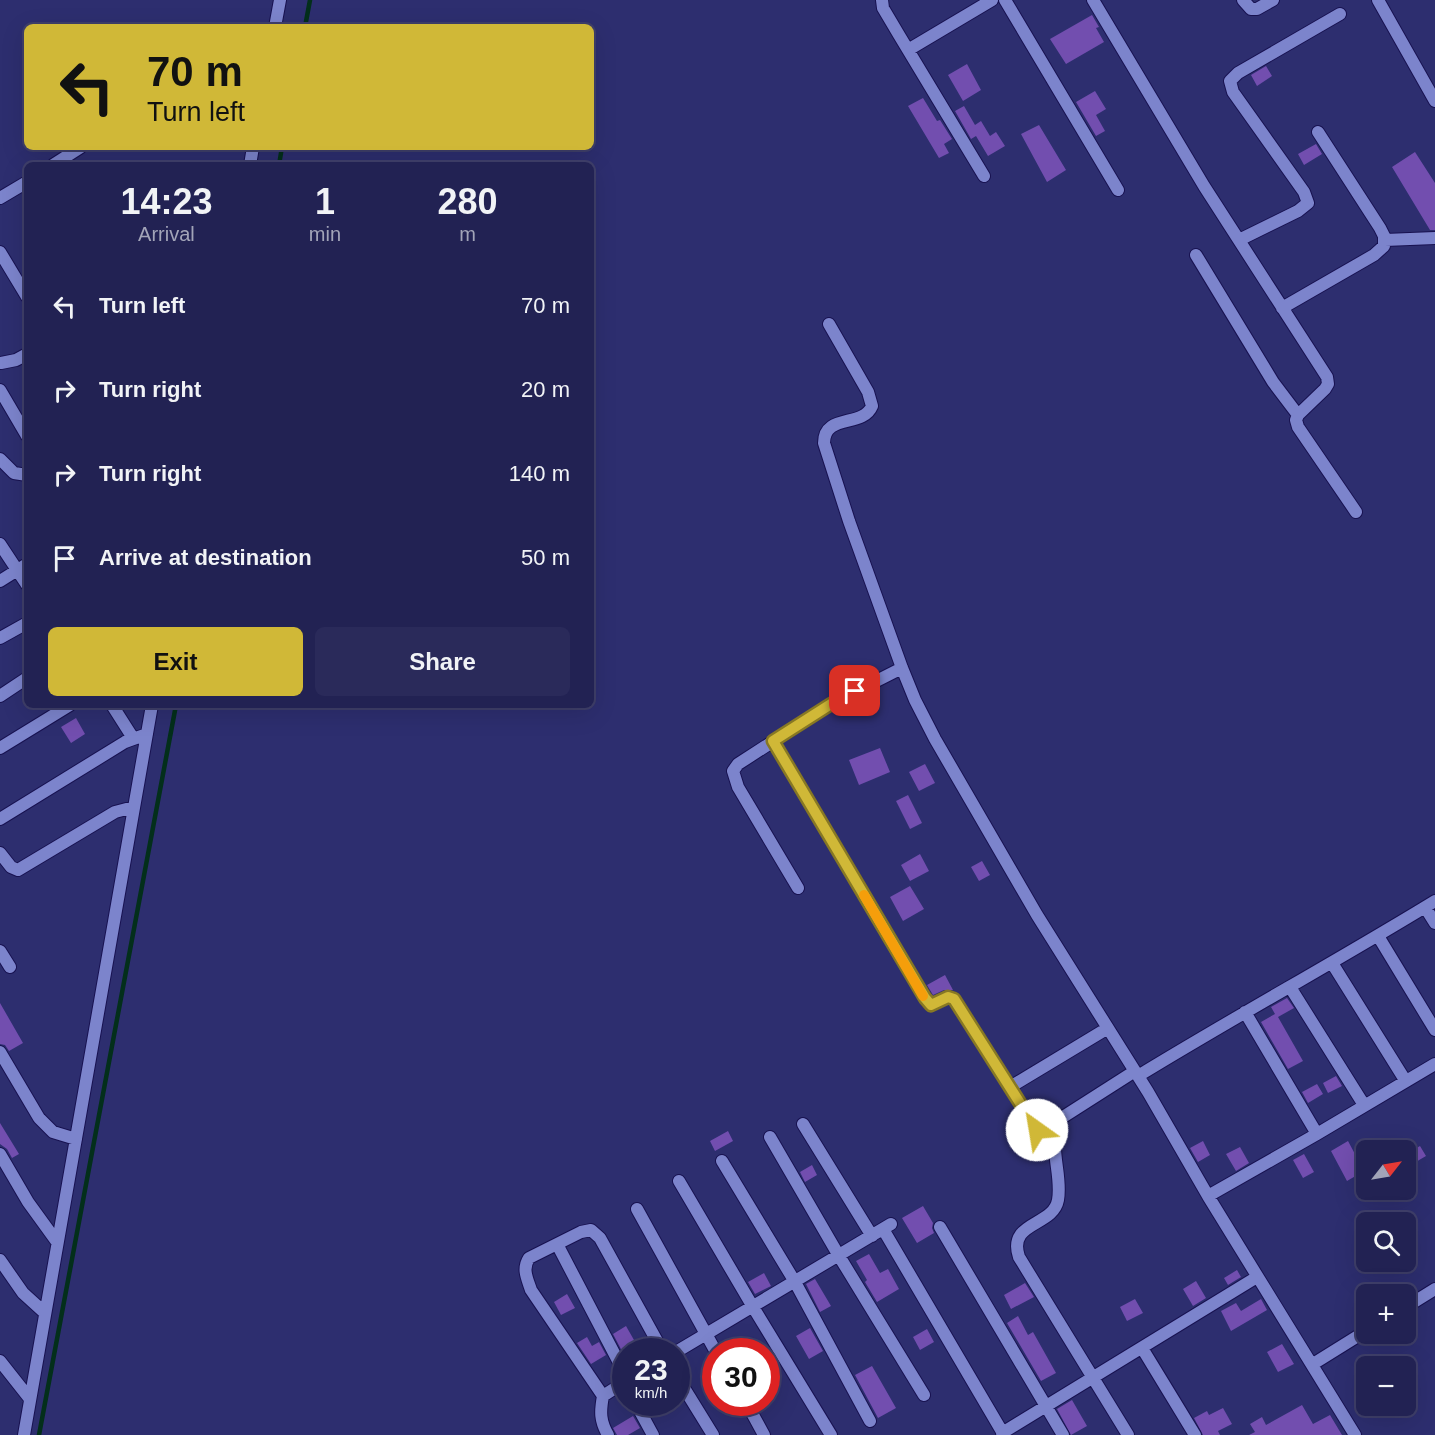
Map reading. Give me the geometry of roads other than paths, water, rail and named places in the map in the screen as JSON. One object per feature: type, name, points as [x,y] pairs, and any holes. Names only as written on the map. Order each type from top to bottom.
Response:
[{"type":"street","points":[[276,24],[280,0]]},
{"type":"street","points":[[882,0],[883,8],[984,176]]},
{"type":"street","points":[[908,50],[992,0]]},
{"type":"street","points":[[1005,0],[1118,190]]},
{"type":"street","points":[[1093,0],[1239,240],[1327,377],[1328,384],[1325,389],[1298,415],[1296,420],[1302,434],[1356,512]]},
{"type":"street","points":[[1243,0],[1251,9],[1257,9],[1273,0]]},
{"type":"street","points":[[1378,0],[1435,100]]},
{"type":"street","points":[[1239,240],[1298,212],[1308,203],[1304,192],[1233,92],[1230,81],[1238,73],[1340,14]]},
{"type":"street","points":[[1282,308],[1374,255],[1384,246],[1385,240],[1380,228],[1318,132]]},
{"type":"street","points":[[58,162],[76,150]]},
{"type":"street","points":[[0,198],[24,184]]},
{"type":"street","points":[[1385,240],[1435,238]]},
{"type":"street","points":[[0,252],[24,292]]},
{"type":"street","points":[[1196,255],[1273,382],[1298,415]]},
{"type":"street","points":[[829,324],[868,393],[872,406],[865,415],[833,425],[828,429],[824,443],[849,521],[915,700],[935,739],[1037,915],[1137,1074],[1208,1196],[1355,1435]]},
{"type":"street","points":[[0,355],[0,364],[24,356]]},
{"type":"street","points":[[0,390],[24,423]]},
{"type":"street","points":[[0,459],[14,473],[24,475]]},
{"type":"street","points":[[0,544],[23,567],[0,581]]},
{"type":"street","points":[[0,638],[24,625]]},
{"type":"street","points":[[798,888],[738,787],[733,771],[738,764],[831,704],[902,668]]},
{"type":"street","points":[[0,696],[24,680]]},
{"type":"street","points":[[0,748],[65,708]]},
{"type":"street","points":[[114,708],[133,738]]},
{"type":"street","points":[[24,1435],[151,708]]},
{"type":"street","points":[[0,819],[133,738],[147,734]]},
{"type":"street","points":[[773,741],[927,1001],[931,1005],[948,997],[954,999],[1037,1130],[1054,1143]]},
{"type":"street","points":[[0,853],[11,867],[18,870],[115,813],[134,807]]},
{"type":"street","points":[[1128,1435],[1019,1257],[1016,1248],[1020,1234],[1049,1214],[1058,1202],[1054,1143],[1055,1132],[1063,1118],[1430,904],[1435,923]]},
{"type":"street","points":[[1378,936],[1435,1030]]},
{"type":"street","points":[[0,951],[10,967]]},
{"type":"street","points":[[1332,963],[1406,1080]]},
{"type":"street","points":[[1290,987],[1364,1105]]},
{"type":"street","points":[[1245,1012],[1317,1134]]},
{"type":"street","points":[[1011,1087],[1108,1028]]},
{"type":"street","points":[[0,1052],[39,1118],[53,1132],[76,1139]]},
{"type":"street","points":[[1208,1196],[1435,1064]]},
{"type":"street","points":[[803,1124],[882,1230],[1003,1434],[1257,1277]]},
{"type":"street","points":[[770,1137],[924,1395]]},
{"type":"street","points":[[0,1154],[28,1202],[57,1242]]},
{"type":"street","points":[[722,1161],[795,1282],[870,1421]]},
{"type":"street","points":[[679,1181],[831,1435]]},
{"type":"street","points":[[637,1209],[708,1338]]},
{"type":"street","points":[[940,1227],[1063,1435]]},
{"type":"street","points":[[608,1435],[600,1413],[603,1396],[531,1290],[525,1265],[530,1258],[581,1232],[591,1230],[609,1251],[656,1338]]},
{"type":"street","points":[[690,1344],[882,1230]]},
{"type":"street","points":[[557,1244],[612,1355]]},
{"type":"street","points":[[0,1260],[23,1293],[45,1313]]},
{"type":"street","points":[[1416,1301],[1435,1289]]},
{"type":"street","points":[[1313,1364],[1356,1337]]},
{"type":"street","points":[[1142,1348],[1195,1435]]},
{"type":"street","points":[[0,1361],[30,1399]]},
{"type":"street","points":[[603,1396],[612,1390]]},
{"type":"street","points":[[690,1398],[713,1435]]},
{"type":"street","points":[[642,1416],[653,1435]]},
{"type":"street","points":[[754,1416],[765,1435]]},
{"type":"waterway","points":[[306,24],[310,0]]},
{"type":"waterway","points":[[280,162],[282,150]]},
{"type":"waterway","points":[[39,1435],[175,708]]}]
